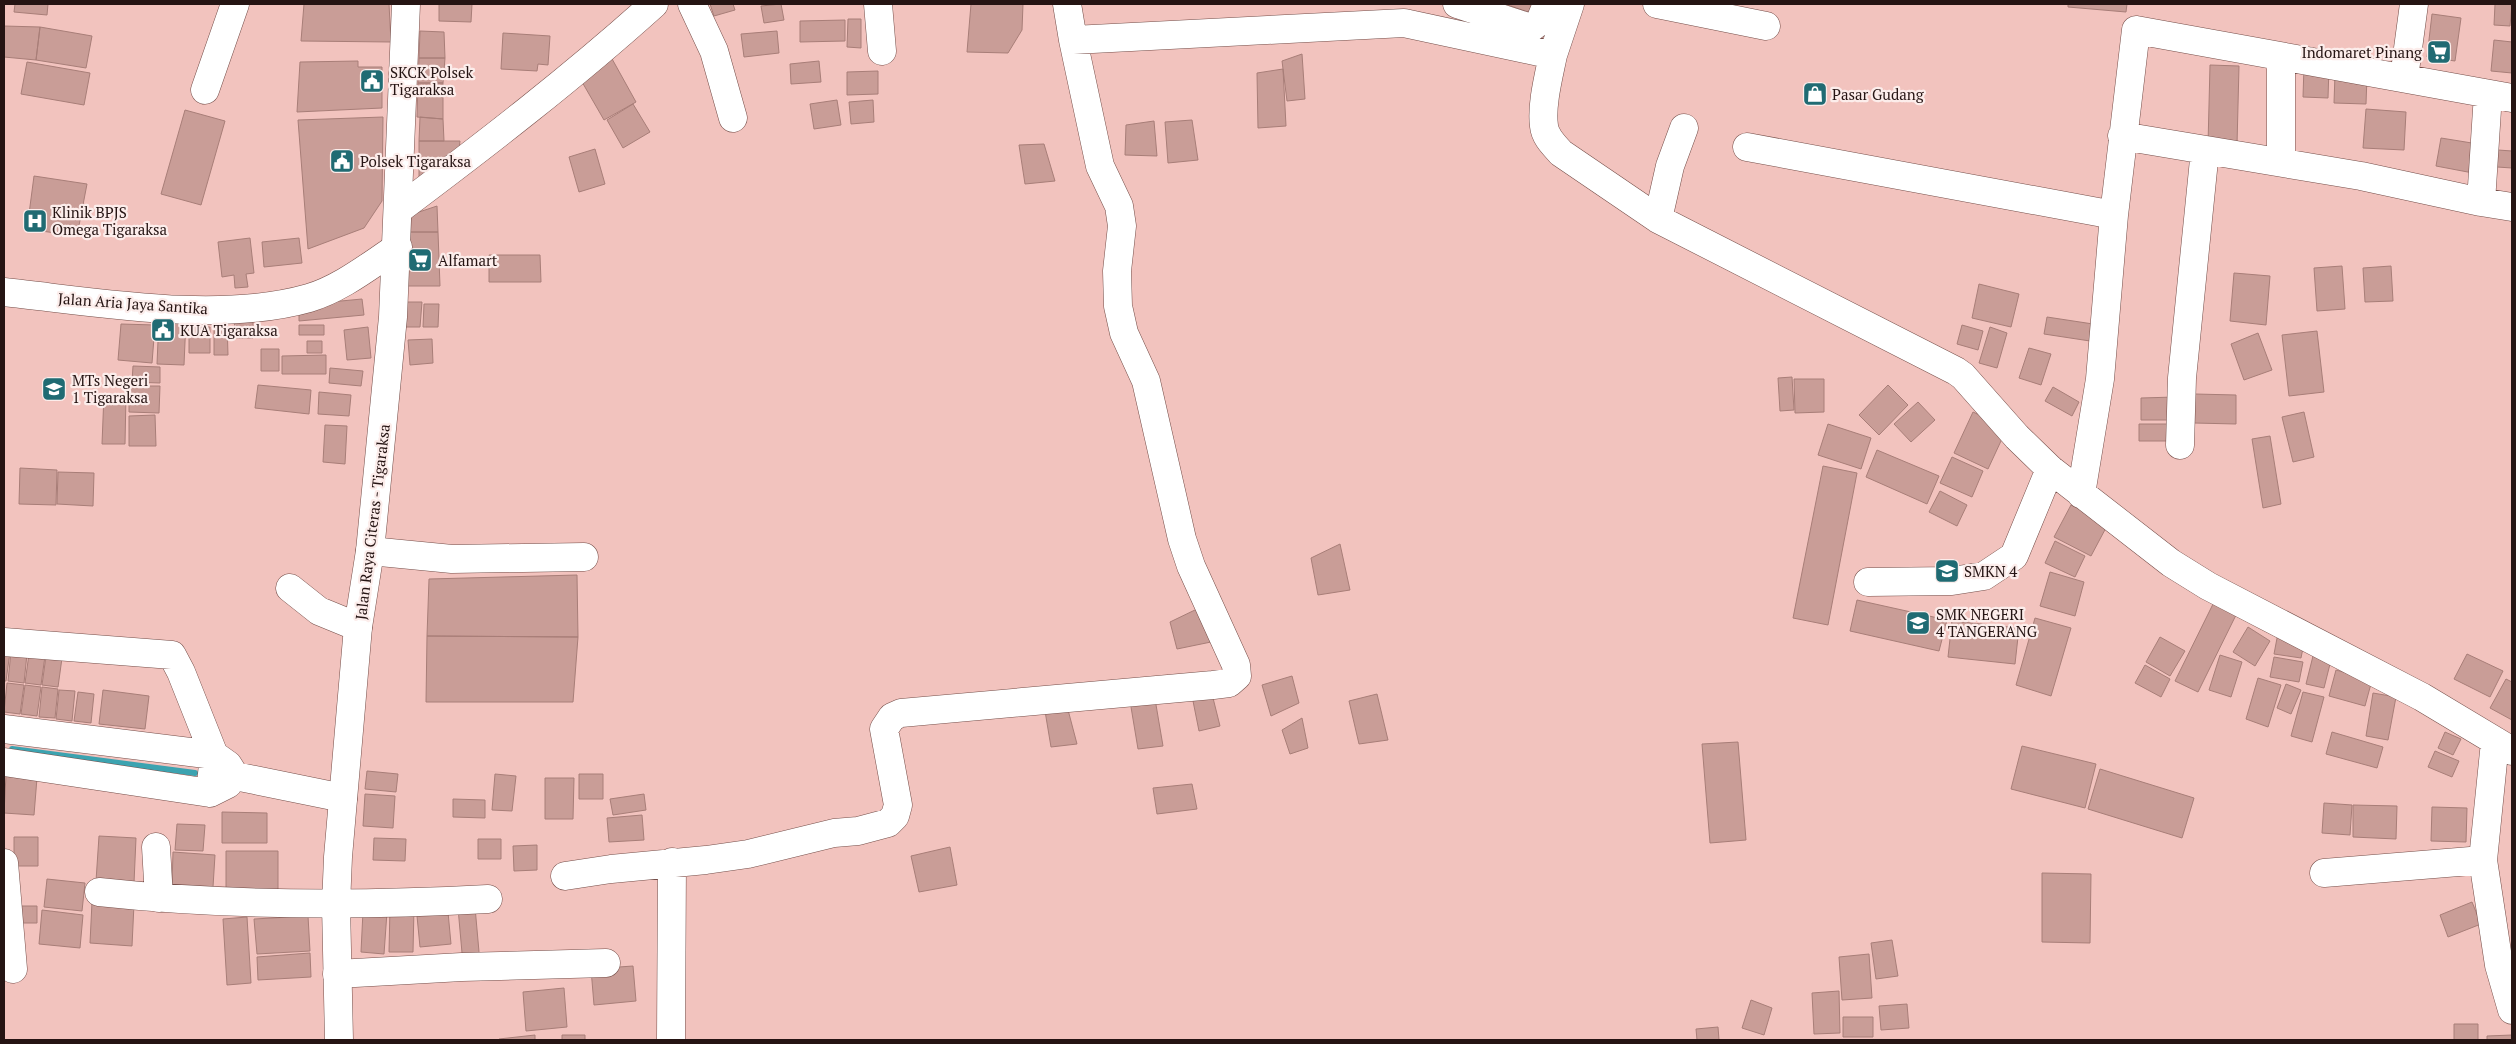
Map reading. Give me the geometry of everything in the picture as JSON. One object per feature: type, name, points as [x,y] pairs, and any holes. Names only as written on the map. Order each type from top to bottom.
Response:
[{"type":"street","points":[[205,90],[235,4]]},
{"type":"street","name":"Jalan Raya Citeras - Tigaraksa","points":[[339,1040],[336,905],[358,627],[370,551],[384,426],[398,247],[406,4]]},
{"type":"street","points":[[398,210],[490,142],[605,48],[654,4]]},
{"type":"street","points":[[692,4],[714,51],[733,118]]},
{"type":"street","points":[[878,4],[882,51]]},
{"type":"street","points":[[565,876],[748,854],[798,840],[834,833],[858,831],[888,822],[895,816],[898,805],[884,730],[892,717],[901,713],[1212,685],[1229,683],[1237,676],[1236,665],[1191,566],[1182,539],[1146,381],[1124,333],[1118,306],[1117,271],[1122,226],[1119,206],[1100,166],[1072,40],[1067,4]]},
{"type":"street","points":[[1457,4],[1531,28],[1540,21],[1547,4]]},
{"type":"street","points":[[1570,4],[1553,54],[1547,83],[1544,126],[1550,141],[1561,153],[1658,218],[1956,371],[1963,376],[2018,437],[2050,469],[2171,563],[2208,586],[2422,697],[2503,747],[2483,860],[2499,965],[2512,1010]]},
{"type":"street","points":[[1657,4],[1766,26]]},
{"type":"street","points":[[2404,78],[2414,4]]},
{"type":"street","points":[[1072,40],[1404,23],[1553,54]]},
{"type":"street","points":[[2081,494],[2100,379],[2122,136],[2136,30],[2500,96],[2481,202]]},
{"type":"street","points":[[2281,57],[2281,162]]},
{"type":"street","points":[[1658,218],[1670,166],[1684,128]]},
{"type":"street","points":[[2122,136],[2361,176],[2512,207]]},
{"type":"street","points":[[1747,147],[2114,215]]},
{"type":"street","points":[[2180,445],[2182,378],[2205,150]]},
{"type":"street","name":"Jalan Aria Jaya Santika","points":[[4,292],[145,307],[205,310],[252,307],[310,298],[340,284],[398,247]]},
{"type":"street","points":[[1868,582],[1952,581],[1984,576],[2014,556],[2050,469]]},
{"type":"street","points":[[370,551],[452,559],[584,557]]},
{"type":"street","points":[[290,588],[319,612],[358,627]]},
{"type":"street","points":[[4,642],[172,655],[181,672],[214,756],[210,793]]},
{"type":"street","points":[[4,728],[214,756],[228,765],[235,776],[343,798]]},
{"type":"street","points":[[4,762],[210,793],[229,784],[235,776]]},
{"type":"street","points":[[156,847],[159,898]]},
{"type":"street","points":[[2324,873],[2483,860]]},
{"type":"street","points":[[671,1040],[672,862]]},
{"type":"street","points":[[4,863],[13,969]]},
{"type":"street","points":[[99,892],[159,898],[336,905],[488,899]]},
{"type":"street","points":[[337,974],[462,966],[606,963]]},
{"type":"building","points":[[15,4],[48,4],[47,15],[14,12]]},
{"type":"building","points":[[304,4],[389,4],[391,42],[301,41]]},
{"type":"building","points":[[439,4],[472,4],[471,22],[439,21]]},
{"type":"building","points":[[710,4],[733,4],[735,10],[714,16]]},
{"type":"building","points":[[781,4],[784,20],[764,23],[761,6]]},
{"type":"building","points":[[971,4],[1023,4],[1022,30],[1008,53],[967,52]]},
{"type":"building","points":[[1505,4],[1535,4],[1531,13]]},
{"type":"building","points":[[2068,4],[2127,4],[2126,12],[2068,7]]},
{"type":"building","points":[[2495,4],[2512,4],[2510,26],[2494,25]]},
{"type":"building","points":[[2432,14],[2461,18],[2455,61],[2427,57]]},
{"type":"building","points":[[848,19],[861,19],[861,48],[847,47]]},
{"type":"building","points":[[845,20],[845,41],[800,42],[800,21]]},
{"type":"building","points":[[4,26],[40,27],[36,60],[4,57]]},
{"type":"building","points":[[40,27],[92,36],[86,68],[36,60]]},
{"type":"building","points":[[420,31],[444,32],[445,58],[419,58]]},
{"type":"building","points":[[777,31],[779,53],[744,57],[741,34]]},
{"type":"building","points":[[503,33],[550,36],[548,65],[538,64],[537,71],[501,69]]},
{"type":"building","points":[[2494,40],[2512,42],[2512,73],[2491,71]]},
{"type":"building","points":[[1302,54],[1305,99],[1287,101],[1282,61]]},
{"type":"building","points":[[611,57],[636,102],[604,120],[578,75]]},
{"type":"building","points":[[419,58],[445,58],[443,83],[418,83]]},
{"type":"building","points":[[358,61],[358,67],[382,67],[382,108],[297,112],[300,62]]},
{"type":"building","points":[[819,61],[821,82],[791,84],[790,64]]},
{"type":"building","points":[[27,62],[90,73],[84,105],[21,94]]},
{"type":"building","points":[[2210,65],[2239,66],[2237,145],[2208,145]]},
{"type":"building","points":[[2304,66],[2329,67],[2328,98],[2303,97]]},
{"type":"building","points":[[1283,69],[1286,126],[1258,128],[1257,73]]},
{"type":"building","points":[[878,71],[878,94],[847,95],[847,72]]},
{"type":"building","points":[[2335,74],[2367,76],[2366,104],[2334,103]]},
{"type":"building","points":[[418,83],[443,83],[443,119],[417,117]]},
{"type":"building","points":[[837,100],[841,125],[814,129],[810,104]]},
{"type":"building","points":[[873,100],[874,122],[851,124],[849,102]]},
{"type":"building","points":[[633,104],[650,132],[623,148],[607,120]]},
{"type":"building","points":[[2366,109],[2406,112],[2404,150],[2363,148]]},
{"type":"building","points":[[185,110],[225,121],[201,205],[161,194]]},
{"type":"building","name":"Polsek Tigaraksa","points":[[383,117],[382,201],[364,228],[308,249],[298,120]]},
{"type":"building","points":[[420,117],[443,119],[444,141],[419,141]]},
{"type":"building","points":[[1192,120],[1198,160],[1168,163],[1165,122]]},
{"type":"building","points":[[1154,121],[1157,156],[1125,155],[1126,125]]},
{"type":"building","points":[[2441,138],[2478,144],[2473,173],[2436,166]]},
{"type":"building","points":[[419,141],[460,141],[457,165],[419,183]]},
{"type":"building","points":[[1044,144],[1055,181],[1025,184],[1019,145]]},
{"type":"building","points":[[595,149],[605,184],[579,192],[569,157]]},
{"type":"building","points":[[2498,150],[2512,151],[2512,168],[2497,167]]},
{"type":"building","points":[[34,176],[87,184],[77,236],[27,229]]},
{"type":"building","points":[[437,206],[438,232],[406,232],[413,214]]},
{"type":"building","name":"Alfamart","points":[[406,232],[438,232],[440,286],[400,286]]},
{"type":"building","points":[[250,238],[254,273],[246,274],[248,287],[235,288],[234,275],[222,277],[218,242]]},
{"type":"building","points":[[299,238],[302,263],[264,267],[262,242]]},
{"type":"building","points":[[489,255],[540,255],[541,282],[489,282]]},
{"type":"building","points":[[2342,266],[2345,309],[2317,311],[2314,268]]},
{"type":"building","points":[[2391,266],[2393,301],[2365,302],[2363,268]]},
{"type":"building","points":[[2234,273],[2270,276],[2266,325],[2230,321]]},
{"type":"building","points":[[1979,284],[2019,294],[2011,327],[1972,318]]},
{"type":"building","points":[[362,299],[364,315],[299,321],[299,305]]},
{"type":"building","points":[[407,302],[422,302],[420,327],[406,327]]},
{"type":"building","points":[[424,304],[439,304],[438,327],[423,327]]},
{"type":"building","points":[[234,313],[253,313],[253,338],[235,338]]},
{"type":"building","points":[[2047,317],[2093,324],[2090,341],[2044,334]]},
{"type":"building","points":[[159,318],[186,319],[184,365],[157,364]]},
{"type":"building","points":[[214,322],[227,322],[228,355],[214,355]]},
{"type":"building","points":[[121,324],[155,325],[152,363],[118,360]]},
{"type":"building","points":[[299,325],[324,325],[324,335],[299,335]]},
{"type":"building","points":[[1962,325],[1983,331],[1978,350],[1957,344]]},
{"type":"building","points":[[189,327],[210,327],[210,353],[189,353]]},
{"type":"building","points":[[368,327],[371,358],[347,360],[344,330]]},
{"type":"building","points":[[1990,327],[2007,333],[1997,368],[1979,363]]},
{"type":"building","points":[[2317,331],[2324,392],[2289,396],[2282,335]]},
{"type":"building","points":[[2258,333],[2272,370],[2244,380],[2231,344]]},
{"type":"building","points":[[432,339],[433,363],[410,365],[408,340]]},
{"type":"building","points":[[307,341],[322,341],[322,353],[307,353]]},
{"type":"building","points":[[2029,348],[2051,354],[2041,385],[2019,378]]},
{"type":"building","points":[[261,349],[279,349],[279,371],[261,371]]},
{"type":"building","points":[[326,355],[326,374],[282,374],[282,356]]},
{"type":"building","points":[[133,366],[160,367],[160,383],[132,382]]},
{"type":"building","points":[[330,368],[363,371],[361,386],[329,383]]},
{"type":"building","points":[[1792,377],[1794,410],[1780,411],[1778,378]]},
{"type":"building","points":[[1794,379],[1824,379],[1824,412],[1795,413]]},
{"type":"building","points":[[258,385],[311,390],[309,414],[255,408]]},
{"type":"building","points":[[1888,385],[1908,405],[1879,435],[1859,415]]},
{"type":"building","points":[[129,386],[160,386],[159,413],[129,412]]},
{"type":"building","points":[[2053,387],[2079,402],[2072,416],[2045,401]]},
{"type":"building","points":[[319,392],[351,395],[349,416],[318,414]]},
{"type":"building","points":[[104,394],[126,395],[125,444],[102,444]]},
{"type":"building","points":[[2195,394],[2236,395],[2236,424],[2194,423]]},
{"type":"building","points":[[2175,397],[2175,420],[2141,420],[2141,398]]},
{"type":"building","points":[[1918,402],[1935,420],[1911,442],[1894,424]]},
{"type":"building","points":[[1973,412],[2007,428],[1988,469],[1954,453]]},
{"type":"building","points":[[2304,412],[2314,457],[2293,462],[2282,417]]},
{"type":"building","points":[[155,415],[156,446],[129,446],[129,416]]},
{"type":"building","points":[[1828,424],[1871,438],[1861,469],[1818,455]]},
{"type":"building","points":[[2139,424],[2173,424],[2173,441],[2139,441]]},
{"type":"building","points":[[325,425],[347,426],[345,464],[323,462]]},
{"type":"building","points":[[2270,436],[2281,504],[2263,508],[2252,439]]},
{"type":"building","points":[[1877,450],[1939,476],[1927,504],[1866,477]]},
{"type":"building","points":[[1952,457],[1983,471],[1972,497],[1940,483]]},
{"type":"building","points":[[1823,466],[1857,473],[1828,625],[1793,618]]},
{"type":"building","points":[[20,468],[57,470],[56,505],[19,504]]},
{"type":"building","points":[[58,472],[94,473],[93,506],[57,504]]},
{"type":"building","points":[[1940,491],[1967,505],[1957,526],[1929,512]]},
{"type":"building","points":[[2071,505],[2108,524],[2091,556],[2054,537]]},
{"type":"building","points":[[2055,541],[2085,556],[2075,577],[2045,563]]},
{"type":"building","points":[[1340,544],[1350,590],[1318,595],[1311,558]]},
{"type":"building","points":[[2050,572],[2084,582],[2075,616],[2040,606]]},
{"type":"building","points":[[577,575],[578,637],[427,636],[429,579]]},
{"type":"building","points":[[2216,598],[2239,609],[2198,692],[2175,681]]},
{"type":"building","points":[[1857,600],[1947,620],[1939,651],[1850,631]]},
{"type":"building","points":[[1197,609],[1211,642],[1177,649],[1170,622]]},
{"type":"building","points":[[2035,618],[2071,628],[2051,696],[2016,685]]},
{"type":"building","points":[[1952,621],[2019,628],[2015,664],[1948,657]]},
{"type":"building","points":[[2248,627],[2270,641],[2255,666],[2233,652]]},
{"type":"building","points":[[2278,633],[2305,638],[2301,658],[2274,654]]},
{"type":"building","points":[[427,636],[578,637],[573,702],[426,702]]},
{"type":"building","points":[[2160,637],[2185,651],[2170,676],[2146,662]]},
{"type":"building","points":[[4,651],[10,652],[6,681],[4,681]]},
{"type":"building","points":[[11,652],[27,654],[24,683],[8,681]]},
{"type":"building","points":[[2314,652],[2332,656],[2324,688],[2306,684]]},
{"type":"building","points":[[29,654],[45,656],[41,685],[25,683]]},
{"type":"building","points":[[2467,654],[2503,671],[2490,697],[2454,679]]},
{"type":"building","points":[[2220,655],[2242,662],[2231,697],[2209,690]]},
{"type":"building","points":[[46,656],[62,658],[58,687],[42,685]]},
{"type":"building","points":[[2274,657],[2303,662],[2299,682],[2270,677]]},
{"type":"building","points":[[2145,665],[2170,679],[2161,697],[2135,683]]},
{"type":"building","points":[[2336,670],[2372,680],[2365,706],[2329,696]]},
{"type":"building","points":[[1292,676],[1299,703],[1271,716],[1262,685]]},
{"type":"building","points":[[2258,678],[2281,685],[2268,727],[2246,719]]},
{"type":"building","points":[[2506,679],[2512,682],[2512,720],[2490,708]]},
{"type":"building","points":[[7,683],[24,685],[20,714],[4,712]]},
{"type":"building","points":[[2286,684],[2301,690],[2291,714],[2277,708]]},
{"type":"building","points":[[25,685],[41,687],[37,716],[21,714]]},
{"type":"building","points":[[42,687],[58,689],[55,718],[39,717]]},
{"type":"building","points":[[59,690],[75,691],[72,721],[56,719]]},
{"type":"building","points":[[103,690],[149,696],[145,729],[99,724]]},
{"type":"building","points":[[1211,690],[1220,726],[1199,731],[1192,696]]},
{"type":"building","points":[[78,692],[94,694],[91,723],[74,721]]},
{"type":"building","points":[[2303,692],[2324,697],[2312,742],[2291,736]]},
{"type":"building","points":[[1154,693],[1163,746],[1138,749],[1130,701]]},
{"type":"building","points":[[2373,693],[2396,697],[2388,740],[2366,736]]},
{"type":"building","points":[[1377,694],[1388,740],[1359,744],[1349,701]]},
{"type":"building","points":[[1067,706],[1077,744],[1051,747],[1045,711]]},
{"type":"building","points":[[1302,718],[1308,748],[1290,754],[1282,730]]},
{"type":"building","points":[[2332,732],[2383,747],[2377,768],[2326,754]]},
{"type":"building","points":[[2445,732],[2461,739],[2453,755],[2438,748]]},
{"type":"building","points":[[1738,742],[1746,840],[1710,843],[1702,744]]},
{"type":"building","points":[[2022,746],[2096,764],[2085,808],[2011,789]]},
{"type":"building","points":[[2435,751],[2459,761],[2452,777],[2428,767]]},
{"type":"building","points":[[2100,769],[2194,798],[2182,838],[2088,809]]},
{"type":"building","points":[[367,771],[398,774],[396,792],[365,789]]},
{"type":"building","points":[[495,774],[516,776],[512,811],[492,810]]},
{"type":"building","points":[[579,774],[603,774],[603,799],[579,799]]},
{"type":"building","points":[[6,775],[37,778],[34,815],[4,813]]},
{"type":"building","points":[[545,778],[574,778],[573,819],[545,819]]},
{"type":"building","points":[[1192,784],[1197,809],[1157,814],[1153,788]]},
{"type":"building","points":[[365,794],[395,796],[393,828],[363,826]]},
{"type":"building","points":[[644,794],[646,810],[613,815],[610,799]]},
{"type":"building","points":[[453,799],[485,800],[485,818],[453,817]]},
{"type":"building","points":[[2324,803],[2352,805],[2350,835],[2322,833]]},
{"type":"building","points":[[2353,805],[2397,806],[2396,839],[2353,837]]},
{"type":"building","points":[[2432,807],[2467,808],[2466,842],[2431,841]]},
{"type":"building","points":[[222,812],[267,813],[267,843],[222,843]]},
{"type":"building","points":[[642,815],[644,840],[609,842],[607,818]]},
{"type":"building","points":[[177,824],[205,825],[203,851],[175,850]]},
{"type":"building","points":[[99,836],[136,838],[134,883],[96,881]]},
{"type":"building","points":[[14,837],[38,837],[38,866],[14,866]]},
{"type":"building","points":[[374,838],[406,839],[405,861],[373,860]]},
{"type":"building","points":[[478,839],[501,839],[501,859],[478,859]]},
{"type":"building","points":[[537,845],[537,870],[514,871],[513,846]]},
{"type":"building","points":[[950,847],[957,885],[919,892],[911,856]]},
{"type":"building","points":[[226,851],[278,851],[278,894],[226,894]]},
{"type":"building","points":[[173,852],[215,855],[213,887],[172,885]]},
{"type":"building","points":[[2042,873],[2091,874],[2090,943],[2042,942]]},
{"type":"building","points":[[47,879],[85,883],[82,911],[44,907]]},
{"type":"building","points":[[92,902],[134,904],[132,946],[90,943]]},
{"type":"building","points":[[2472,902],[2481,924],[2448,937],[2440,915]]},
{"type":"building","points":[[13,906],[37,906],[37,923],[13,923]]},
{"type":"building","points":[[390,907],[414,908],[413,952],[389,952]]},
{"type":"building","points":[[475,907],[480,963],[463,964],[458,908]]},
{"type":"building","points":[[42,910],[83,915],[80,948],[39,944]]},
{"type":"building","points":[[363,911],[387,912],[384,954],[361,952]]},
{"type":"building","points":[[448,912],[451,944],[420,947],[417,916]]},
{"type":"building","points":[[308,916],[310,951],[257,954],[254,919]]},
{"type":"building","points":[[247,917],[251,983],[227,985],[223,919]]},
{"type":"building","points":[[1892,940],[1898,976],[1876,979],[1871,943]]},
{"type":"building","points":[[310,953],[311,977],[258,980],[257,957]]},
{"type":"building","points":[[1869,954],[1872,998],[1842,1000],[1839,957]]},
{"type":"building","points":[[633,966],[636,1001],[594,1005],[591,969]]},
{"type":"building","points":[[564,988],[567,1027],[526,1031],[523,992]]},
{"type":"building","points":[[1839,991],[1840,1033],[1814,1034],[1812,993]]},
{"type":"building","points":[[1751,1000],[1772,1008],[1764,1035],[1742,1028]]},
{"type":"building","points":[[1907,1004],[1909,1028],[1881,1030],[1879,1006]]},
{"type":"building","points":[[1843,1017],[1873,1017],[1873,1037],[1843,1037]]},
{"type":"building","points":[[2454,1024],[2478,1024],[2478,1040],[2454,1040]]},
{"type":"building","points":[[1718,1027],[1719,1040],[1697,1040],[1696,1029]]},
{"type":"building","points":[[535,1035],[535,1040],[499,1040],[499,1039]]},
{"type":"building","points":[[562,1035],[585,1035],[585,1040],[562,1040]]},
{"type":"building","points":[[2512,1035],[2512,1040],[2487,1040],[2487,1036]]},
{"type":"waterway","points":[[12,749],[195,773]]},
{"type":"place","name":"Indomaret Pinang","points":[[2439,52]]},
{"type":"place","name":"SKCK Polsek Tigaraksa","points":[[372,81]]},
{"type":"place","name":"Pasar Gudang","points":[[1815,94]]},
{"type":"place","name":"Polsek Tigaraksa","points":[[342,161]]},
{"type":"place","name":"Klinik BPJS Omega Tigaraksa","points":[[35,221]]},
{"type":"place","name":"Alfamart","points":[[420,260]]},
{"type":"place","name":"KUA Tigaraksa","points":[[163,330]]},
{"type":"place","name":"MTs Negeri 1 Tigaraksa","points":[[54,389]]},
{"type":"place","name":"SMKN 4","points":[[1947,571]]},
{"type":"place","name":"SMK NEGERI 4 TANGERANG","points":[[1918,623]]}]
